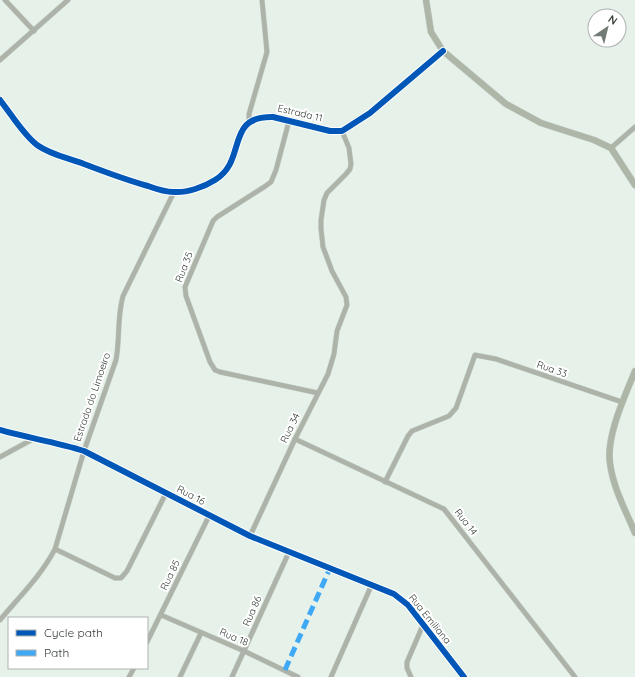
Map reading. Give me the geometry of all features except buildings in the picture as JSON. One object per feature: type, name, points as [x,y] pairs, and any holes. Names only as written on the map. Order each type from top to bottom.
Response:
[{"type":"main road","points":[[426,0],[431,32],[443,52],[516,111],[541,123],[594,140],[611,148],[635,185]]},
{"type":"main road","points":[[635,371],[622,402],[610,442],[610,462],[615,485],[635,533]]},
{"type":"street","points":[[5,0],[34,31]]},
{"type":"street","points":[[0,60],[68,0]]},
{"type":"street","points":[[0,100],[29,138],[48,152],[127,180],[174,192],[192,189],[215,180],[222,175],[231,162],[240,134],[249,121],[250,110],[267,52],[262,0]]},
{"type":"street","points":[[342,131],[370,112],[443,52]]},
{"type":"street","name":"Estrada 11","points":[[249,121],[264,116],[289,120],[330,130],[342,131]]},
{"type":"street","name":"Rua 35","points":[[289,120],[273,178],[264,187],[213,221],[188,278],[185,291],[210,362],[215,370],[318,393]]},
{"type":"street","points":[[611,148],[635,127]]},
{"type":"street","name":"Rua 34","points":[[250,536],[295,439],[328,374],[334,354],[339,326],[346,311],[347,301],[332,271],[323,246],[320,225],[324,200],[327,194],[350,169],[351,164],[349,148],[342,131]]},
{"type":"street","name":"Estrada do Limoeiro","points":[[0,620],[41,571],[55,549],[84,451],[116,360],[123,296],[174,192]]},
{"type":"street","name":"Rua 33","points":[[385,482],[412,431],[453,413],[475,355],[496,359],[622,402]]},
{"type":"street","name":"Rua 16","points":[[0,430],[33,439],[58,442],[84,451],[250,536],[372,584]]},
{"type":"street","points":[[0,457],[33,439]]},
{"type":"street","name":"Rua 14","points":[[295,439],[432,503],[447,513],[575,677]]},
{"type":"street","points":[[55,549],[116,578],[122,578],[127,571],[166,493]]},
{"type":"street","name":"Rua 85","points":[[148,640],[209,516]]},
{"type":"street","name":"Rua 86","points":[[232,677],[289,552]]},
{"type":"street","points":[[331,677],[372,584]]},
{"type":"street","name":"Rua Emiliana","points":[[372,584],[399,597],[408,605],[464,677]]},
{"type":"street","name":"Rua 18","points":[[161,616],[244,651],[298,677]]},
{"type":"street","points":[[411,677],[407,668],[407,662],[423,624]]},
{"type":"street","points":[[180,677],[201,633]]},
{"type":"marked path","points":[[285,670],[330,568]]},
{"type":"cycle path","points":[[0,100],[27,135],[37,145],[48,151],[124,179],[164,191],[184,192],[206,185],[225,172],[231,162],[242,131],[248,124],[258,119],[273,117],[330,131],[342,131],[370,113],[443,51]]},
{"type":"cycle path","points":[[0,430],[84,451],[250,536],[394,594],[408,605],[464,677]]}]
